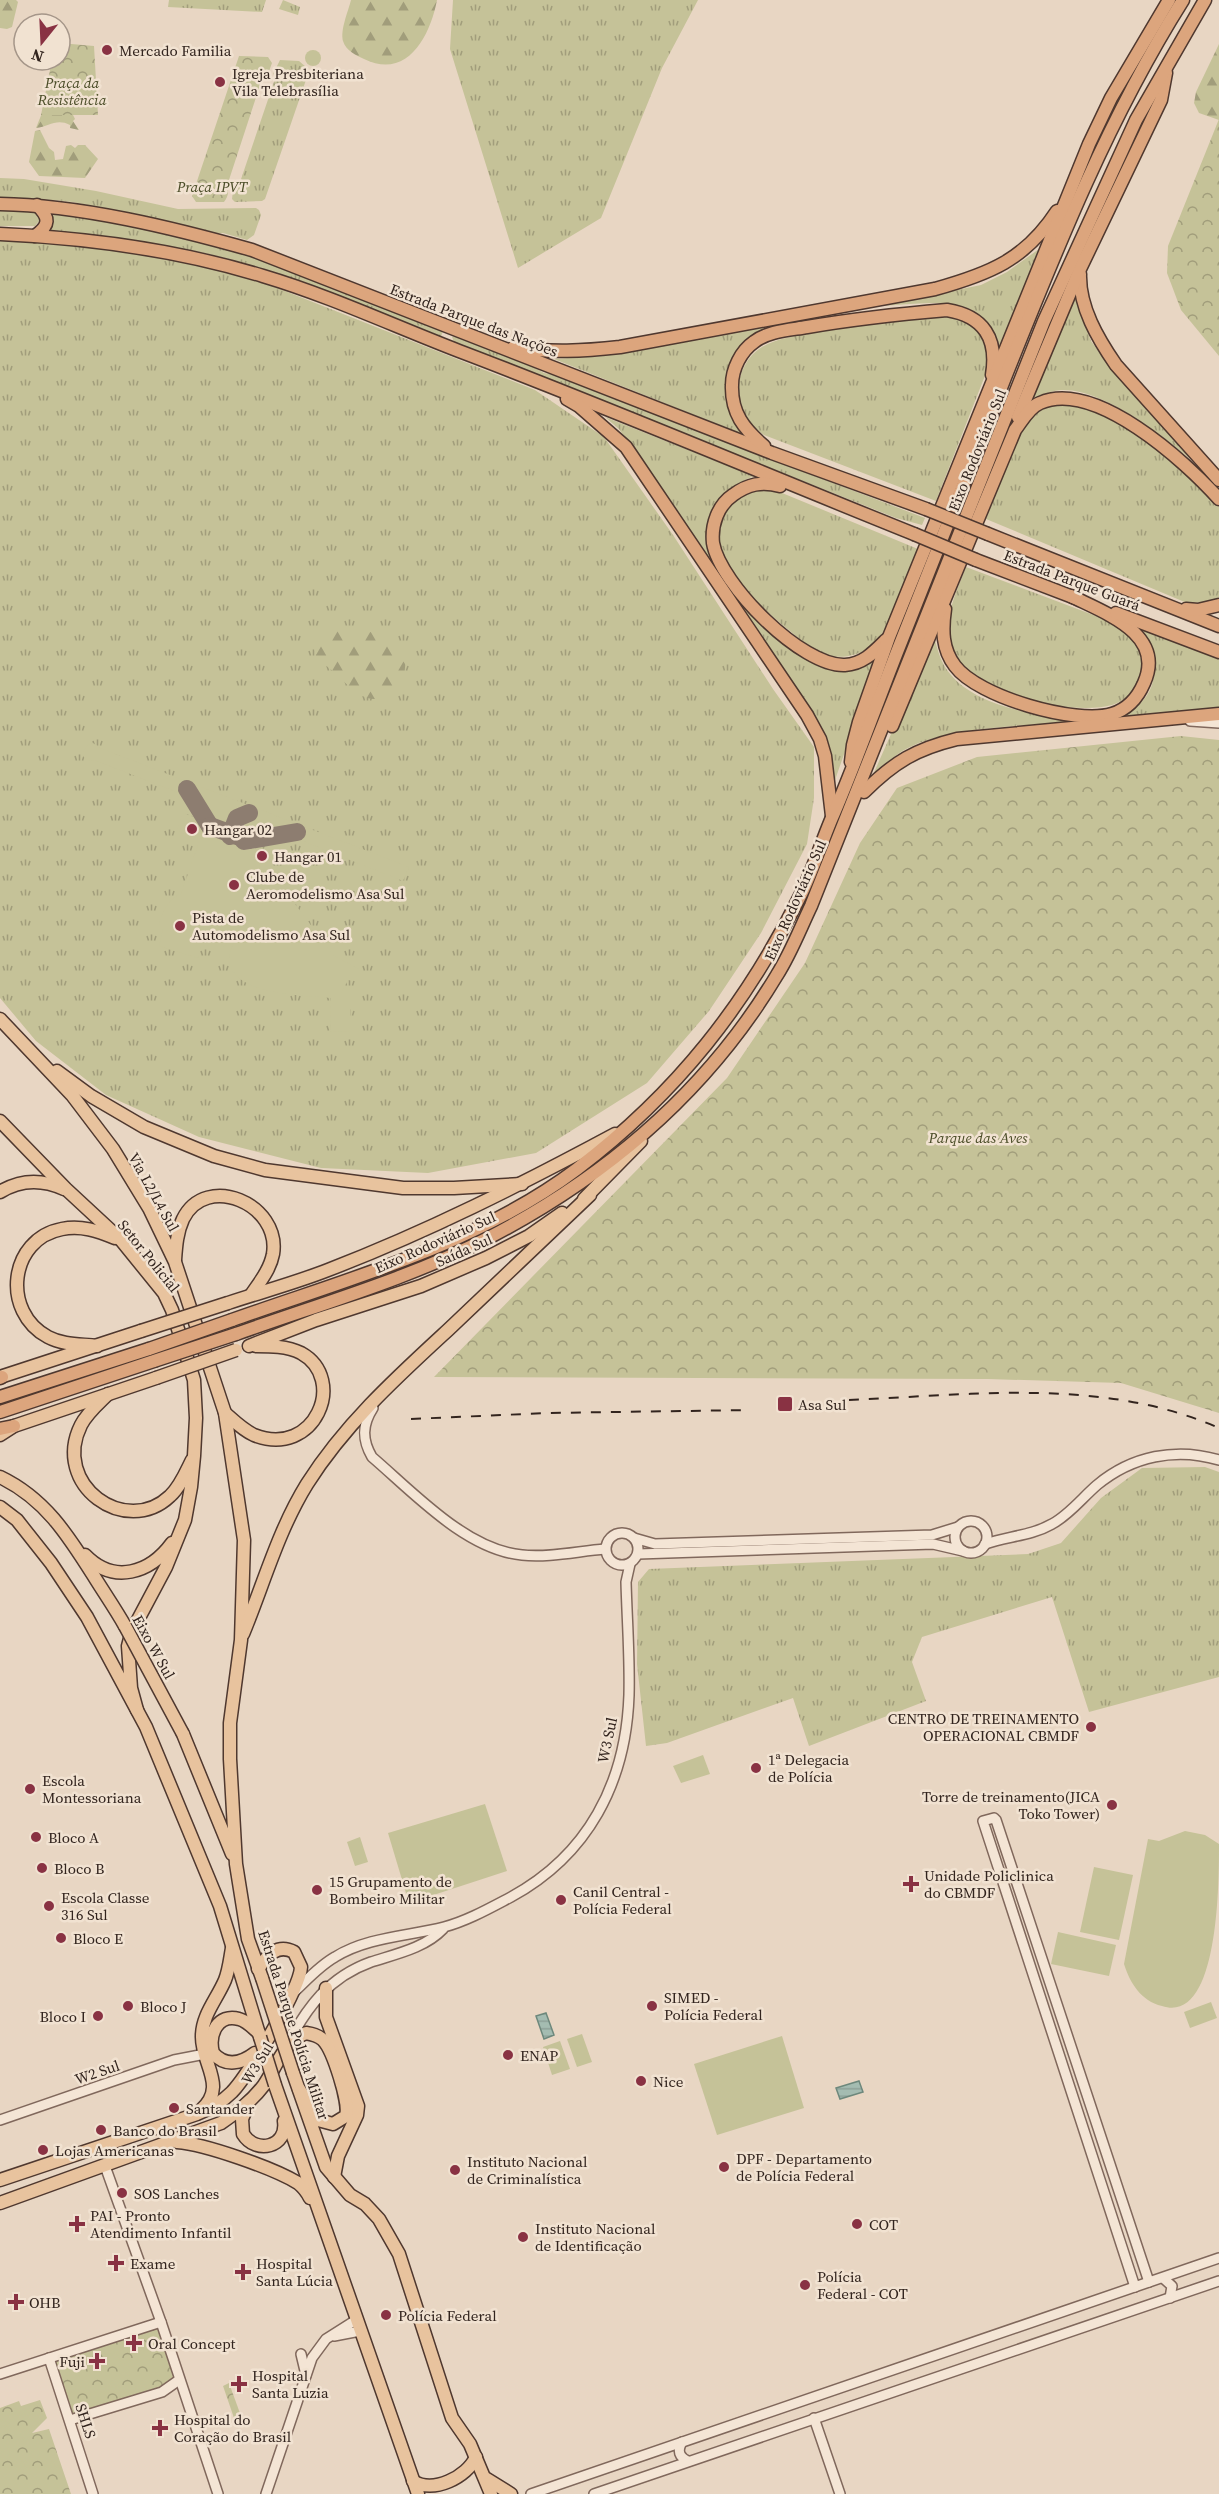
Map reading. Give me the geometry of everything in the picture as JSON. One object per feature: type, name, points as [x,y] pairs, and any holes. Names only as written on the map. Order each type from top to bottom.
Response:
[{"type":"highway","points":[[850,778],[853,745],[859,722],[889,637],[1070,190],[1089,144],[1112,98],[1169,0]]},
{"type":"highway","name":"Eixo Rodoviário Sul","points":[[0,1397],[232,1320],[408,1258],[484,1227],[574,1171],[630,1126],[700,1054],[731,1014],[765,960],[803,890],[850,778],[1048,269],[1100,151],[1183,0]]},
{"type":"highway","name":"Eixo Rodoviário Sul","points":[[0,1412],[236,1334],[412,1271],[489,1237],[604,1167],[657,1124],[692,1089],[746,1023],[779,973],[811,906],[1044,321],[1136,120],[1205,0]]},
{"type":"highway","points":[[847,820],[864,792],[1080,269],[1161,100],[1168,61]]},
{"type":"highway","points":[[491,343],[543,351],[583,351],[620,347],[936,289],[973,279],[999,268],[1021,253],[1038,236],[1070,190]]},
{"type":"highway","name":"Estrada Parque das Nações","points":[[0,204],[37,204],[198,235],[252,250],[772,453],[926,509]]},
{"type":"highway","points":[[35,236],[44,229],[46,223],[44,212],[37,204]]},
{"type":"highway","points":[[0,234],[138,247],[210,261],[264,276],[349,306],[527,376],[818,496]]},
{"type":"highway","points":[[1080,269],[1083,300],[1102,345],[1116,365],[1219,480]]},
{"type":"highway","points":[[772,453],[746,431],[736,412],[731,395],[732,377],[740,356],[755,341],[777,332],[871,316],[947,310],[959,312],[971,316],[981,324],[993,348],[993,366],[988,392]]},
{"type":"highway","points":[[527,376],[579,406],[626,447],[807,715],[820,739],[825,756],[833,817]]},
{"type":"highway","points":[[1015,430],[1038,403],[1056,398],[1083,400],[1114,415],[1155,440],[1201,479],[1219,500]]},
{"type":"highway","points":[[818,496],[768,483],[756,483],[726,500],[716,516],[713,533],[716,554],[722,566],[756,610],[787,639],[815,657],[833,664],[847,665],[861,661],[872,654],[889,637]]},
{"type":"highway","name":"Estrada Parque Guará","points":[[818,496],[976,560],[1219,652]]},
{"type":"highway","name":"Estrada Parque Guará","points":[[926,509],[1219,626]]},
{"type":"highway","points":[[946,598],[943,629],[946,650],[963,674],[977,684],[1012,701],[1056,712],[1095,717],[1111,715],[1131,703],[1140,693],[1146,679],[1149,661],[1145,646],[1134,631],[1119,620],[1071,596]]},
{"type":"highway","points":[[1176,608],[1198,610],[1219,605]]},
{"type":"highway","points":[[864,792],[886,770],[908,756],[928,746],[957,739],[1219,714]]},
{"type":"highway","points":[[0,1429],[14,1426]]},
{"type":"main road","name":"Via L2/L4 Sul","points":[[0,1019],[72,1095],[113,1149],[149,1208],[175,1262],[225,1413]]},
{"type":"main road","points":[[28,1049],[91,1096],[144,1127],[214,1156],[265,1170],[403,1188],[522,1184]]},
{"type":"main road","name":"Setor Policial","points":[[0,1121],[66,1190],[121,1240],[164,1293],[172,1310],[194,1380],[196,1419],[194,1456],[185,1520]]},
{"type":"main road","name":"Saída Sul","points":[[14,1426],[249,1346],[316,1320],[421,1286],[486,1258],[529,1236],[590,1195],[657,1124]]},
{"type":"main road","points":[[1,1377],[325,1272],[522,1184],[630,1126]]},
{"type":"main road","points":[[0,1192],[18,1182],[35,1181],[54,1184],[66,1190]]},
{"type":"main road","points":[[245,1614],[287,1518],[308,1483],[349,1426],[388,1386],[590,1195]]},
{"type":"main road","points":[[175,1262],[178,1236],[184,1218],[194,1205],[213,1197],[230,1196],[249,1203],[270,1228],[273,1242],[273,1254],[267,1270],[251,1295]]},
{"type":"main road","points":[[97,1346],[63,1343],[34,1327],[24,1314],[17,1298],[16,1283],[27,1253],[44,1235],[62,1229],[81,1228],[121,1240]]},
{"type":"main road","points":[[225,1413],[253,1435],[270,1439],[287,1438],[300,1434],[313,1422],[320,1411],[323,1399],[322,1384],[316,1368],[304,1355],[291,1350],[249,1346]]},
{"type":"main road","points":[[108,1394],[88,1414],[81,1425],[74,1455],[78,1477],[86,1489],[98,1500],[117,1508],[137,1510],[156,1506],[175,1490],[194,1456]]},
{"type":"main road","name":"Estrada Parque Polícia Militar","points":[[225,1413],[244,1540],[245,1614],[230,1723],[230,1759],[236,1864],[248,1939],[326,2167],[350,2195],[365,2204],[386,2229],[399,2254],[452,2418],[470,2444],[491,2494]]},
{"type":"main road","points":[[0,1435],[14,1426]]},
{"type":"main road","name":"Eixo W Sul","points":[[0,1477],[16,1485],[49,1512],[74,1543],[125,1626],[183,1734],[236,1864]]},
{"type":"main road","points":[[0,1507],[17,1520],[51,1563],[87,1617],[137,1710],[216,1896],[233,1944],[275,2085],[418,2494]]},
{"type":"main road","points":[[74,1543],[99,1566],[112,1571],[137,1572],[164,1554],[185,1520]]},
{"type":"main road","points":[[137,1710],[128,1663],[130,1639],[141,1612],[166,1567],[185,1520]]},
{"type":"main road","points":[[197,2114],[207,2105],[213,2093],[212,2078],[202,2037],[205,2020],[225,1979],[233,1944]]},
{"type":"main road","points":[[260,1973],[272,1952],[285,1949],[294,1952],[302,1967],[294,1992]]},
{"type":"main road","points":[[326,1988],[326,2017],[358,2106],[355,2121],[338,2156],[334,2177]]},
{"type":"main road","name":"W3 Sul","points":[[0,2180],[197,2114],[217,2105],[246,2075],[294,1992]]},
{"type":"main road","points":[[259,2035],[243,2021],[227,2019],[218,2024],[211,2040],[216,2056],[230,2063],[246,2060],[259,2051]]},
{"type":"main road","points":[[283,2051],[306,2033],[318,2036],[325,2042],[344,2094],[348,2109],[346,2116],[333,2124],[318,2120],[299,2089]]},
{"type":"main road","name":"W3 Sul","points":[[0,2203],[221,2123],[249,2103],[264,2084],[283,2051]]},
{"type":"main road","points":[[249,2103],[243,2119],[243,2134],[250,2142],[262,2146],[274,2144],[284,2135],[282,2105]]},
{"type":"main road","points":[[166,2142],[207,2147],[298,2183],[307,2192],[321,2216]]},
{"type":"main road","points":[[73,2156],[79,2163],[76,2176]]},
{"type":"main road","points":[[413,2481],[421,2486],[432,2486],[454,2478],[469,2470],[476,2457]]},
{"type":"main road","points":[[486,2478],[511,2494]]},
{"type":"street","points":[[1161,719],[1219,723]]},
{"type":"street","points":[[388,1386],[366,1419],[364,1439],[372,1457],[447,1521],[490,1548],[522,1555],[605,1549]]},
{"type":"street","points":[[638,1554],[933,1544],[976,1553],[986,1544],[1006,1537],[1024,1536],[1054,1523],[1099,1484],[1139,1461],[1176,1454],[1219,1460]]},
{"type":"street","points":[[634,1538],[655,1544],[806,1541],[932,1535],[958,1527],[963,1523],[975,1522],[985,1530],[1006,1537]]},
{"type":"street","points":[[958,1527],[955,1540],[963,1551]]},
{"type":"street","points":[[985,1530],[986,1544]]},
{"type":"street","points":[[618,1533],[630,1534],[634,1538],[638,1543],[638,1554],[630,1564],[617,1564],[609,1558],[605,1549],[609,1539],[618,1533]]},
{"type":"street","name":"W3 Sul","points":[[617,1564],[626,1582]]},
{"type":"street","name":"W3 Sul","points":[[294,1992],[324,1964],[352,1948],[377,1940],[445,1927],[502,1902],[537,1882],[569,1854],[606,1799],[617,1767],[628,1707],[626,1582],[630,1564]]},
{"type":"street","points":[[1135,2287],[1092,2149],[983,1821],[994,1818],[1001,1836],[1149,2282]]},
{"type":"street","points":[[989,1839],[1001,1836]]},
{"type":"street","name":"W3 Sul","points":[[283,2051],[309,2007],[326,1988],[354,1970],[408,1950],[435,1936],[445,1927]]},
{"type":"street","points":[[1028,1954],[1038,1950]]},
{"type":"street","points":[[1060,2052],[1071,2048]]},
{"type":"street","name":"W2 Sul","points":[[0,2120],[169,2062],[205,2054]]},
{"type":"street","points":[[1092,2149],[1104,2146]]},
{"type":"street","points":[[105,2166],[161,2322],[218,2494]]},
{"type":"street","points":[[1119,2233],[1130,2224]]},
{"type":"street","points":[[531,2494],[1219,2258]]},
{"type":"street","points":[[1163,2278],[1172,2286],[1170,2298]]},
{"type":"street","points":[[594,2494],[1219,2281]]},
{"type":"street","points":[[1063,2313],[1061,2323],[1070,2331]]},
{"type":"street","points":[[0,2374],[161,2322]]},
{"type":"street","points":[[266,2494],[306,2375],[317,2350],[326,2339],[358,2325]]},
{"type":"street","points":[[302,2354],[306,2375]]},
{"type":"street","name":"SHLS","points":[[49,2358],[93,2494]]},
{"type":"street","points":[[900,2367],[908,2375],[909,2381],[904,2387]]},
{"type":"street","points":[[70,2420],[162,2392],[179,2380]]},
{"type":"street","points":[[754,2417],[760,2423],[762,2436]]},
{"type":"street","points":[[814,2418],[840,2494]]},
{"type":"street","points":[[682,2442],[680,2454],[688,2461]]},
{"type":"green space","points":[[0,0],[16,0],[18,2],[16,12],[12,12],[12,27],[0,28]]},
{"type":"green space","points":[[169,0],[266,0],[262,12],[168,7]]},
{"type":"green space","points":[[283,0],[300,7],[298,15],[279,9]]},
{"type":"green space","points":[[351,0],[437,0],[429,28],[414,51],[393,64],[379,64],[355,54],[344,44],[343,32]]},
{"type":"green space","points":[[453,0],[698,0],[662,68],[601,218],[518,268],[450,49]]},
{"type":"green space","name":"Praça da Resistência","points":[[72,44],[94,46],[98,115],[41,115],[50,72],[72,72]]},
{"type":"green space","points":[[1219,44],[1219,120],[1199,113],[1194,103],[1196,92]]},
{"type":"green space","points":[[313,50],[321,58],[313,66],[305,58]]},
{"type":"green space","name":"Praça IPVT","points":[[239,56],[268,57],[272,63],[268,74],[264,73],[227,186],[228,192],[224,202],[196,202],[192,196]]},
{"type":"green space","points":[[280,60],[299,61],[306,67],[307,77],[265,199],[235,202],[232,199],[233,191],[237,191],[276,76],[273,74]]},
{"type":"green space","points":[[42,113],[73,115],[75,119],[73,121],[79,130],[70,128],[70,125],[61,122],[36,128]]},
{"type":"green space","points":[[1219,119],[1219,356],[1181,310],[1167,273],[1168,246]]},
{"type":"green space","points":[[40,130],[49,148],[54,152],[55,160],[63,159],[66,146],[71,145],[75,148],[78,145],[85,145],[98,159],[85,178],[39,176],[29,162],[35,131]]},
{"type":"green space","points":[[0,178],[24,179],[96,191],[178,209],[256,208],[261,215],[254,235],[247,240],[223,233],[209,234],[114,214],[72,202],[0,199]]},
{"type":"green space","points":[[0,210],[34,211],[39,216],[39,221],[35,226],[0,226]]},
{"type":"green space","points":[[50,212],[220,243],[443,330],[441,337],[307,285],[225,258],[160,245],[49,230]]},
{"type":"green space","points":[[0,241],[71,241],[237,272],[535,390],[604,437],[673,535],[773,689],[814,747],[814,798],[807,844],[761,933],[709,1011],[647,1083],[536,1153],[428,1173],[321,1168],[199,1137],[106,1095],[36,1041],[0,998]]},
{"type":"green space","points":[[1039,249],[1001,349],[993,330],[981,317],[967,308],[934,303],[879,306],[981,285],[1007,272]]},
{"type":"green space","points":[[1073,270],[1079,309],[1091,341],[1107,363],[1204,470],[1137,419],[1098,398],[1079,392],[1061,390],[1036,398],[1023,406]]},
{"type":"green space","points":[[941,314],[963,321],[978,330],[986,345],[988,368],[936,501],[764,435],[753,426],[742,410],[738,389],[742,371],[752,355],[774,341],[846,326]]},
{"type":"green space","points":[[805,320],[760,333],[735,358],[726,382],[726,395],[728,408],[742,434],[554,359],[603,356]]},
{"type":"green space","points":[[456,335],[515,357],[544,373],[571,378],[773,460],[925,518],[922,525],[896,518],[454,342],[452,337]]},
{"type":"green space","points":[[1068,403],[1089,408],[1131,429],[1170,458],[1219,507],[1219,597],[1209,602],[1187,603],[986,519],[1014,447],[1029,421],[1045,409]]},
{"type":"green space","points":[[605,417],[754,476],[727,491],[712,511],[707,536],[714,566],[619,429]]},
{"type":"green space","points":[[770,488],[918,549],[892,616],[878,640],[871,647],[860,653],[842,657],[829,656],[814,650],[764,609],[738,581],[728,566],[719,533],[723,517],[731,504],[742,495]]},
{"type":"green space","points":[[966,567],[1112,622],[1126,631],[1136,641],[1141,651],[1141,673],[1132,692],[1123,700],[1112,705],[1094,708],[1071,707],[1020,698],[975,677],[959,663],[950,646],[948,636],[949,616]]},
{"type":"green space","points":[[732,593],[779,639],[815,662],[834,668],[855,668],[877,660],[835,780],[830,752],[818,724]]},
{"type":"green space","points":[[348,626],[389,637],[406,658],[403,686],[393,694],[379,699],[363,696],[348,686],[317,657],[314,647],[318,636],[335,628]]},
{"type":"green space","points":[[1141,628],[1219,659],[1219,711],[1106,719],[1133,709],[1143,701],[1153,682],[1151,649]]},
{"type":"green space","points":[[934,637],[940,657],[948,671],[963,687],[978,696],[1013,709],[1085,721],[994,728],[926,740],[903,751],[872,777]]},
{"type":"green space","name":"Parque das Aves","points":[[1181,736],[1219,740],[1219,1413],[1121,1383],[988,1379],[434,1377],[727,1078],[805,963],[860,843],[897,788],[977,757]]},
{"type":"green space","name":"Clube de Aeromodelismo Asa Sul","points":[[93,743],[100,748],[409,867],[403,881],[335,854],[330,855],[321,848],[287,835],[255,841],[253,844],[276,854],[271,867],[287,890],[298,893],[295,904],[334,956],[359,969],[353,981],[348,980],[341,993],[350,993],[350,1032],[330,1031],[331,998],[273,992],[244,982],[234,973],[229,962],[236,935],[223,947],[201,947],[198,958],[159,946],[163,929],[159,925],[162,916],[173,898],[181,894],[200,839],[177,831],[183,813],[205,821],[193,801],[187,796],[94,760],[87,761],[83,756],[84,752],[87,746]]},
{"type":"green space","points":[[1205,1467],[1219,1472],[1219,1677],[1089,1712],[1052,1597],[922,1637],[912,1662],[926,1701],[809,1746],[793,1698],[667,1743],[646,1746],[637,1664],[638,1582],[649,1569],[1028,1554],[1061,1543],[1101,1498],[1142,1468]]},
{"type":"green space","points":[[703,1755],[710,1774],[681,1783],[673,1766]]},
{"type":"green space","points":[[485,1804],[507,1871],[409,1903],[388,1833]]},
{"type":"green space","points":[[1185,1831],[1205,1835],[1219,1844],[1216,1917],[1212,1947],[1205,1973],[1195,1994],[1181,2006],[1162,2006],[1142,1996],[1124,1964],[1148,1839],[1159,1841]]},
{"type":"green space","points":[[360,1837],[368,1862],[355,1866],[347,1842]]},
{"type":"green space","points":[[1094,1867],[1133,1875],[1119,1940],[1080,1932]]},
{"type":"green space","points":[[1058,1932],[1116,1945],[1109,1976],[1051,1964]]},
{"type":"green space","points":[[1211,2002],[1217,2018],[1190,2028],[1184,2012]]},
{"type":"green space","points":[[582,2034],[592,2062],[577,2067],[567,2039]]},
{"type":"green space","points":[[782,2036],[804,2108],[717,2135],[694,2064]]},
{"type":"green space","points":[[560,2041],[570,2069],[552,2075],[543,2047]]},
{"type":"green space","points":[[161,2322],[179,2380],[168,2390],[70,2420],[49,2358]]},
{"type":"green space","points":[[229,2383],[241,2416],[234,2418],[223,2386]]},
{"type":"green space","points":[[40,2400],[47,2418],[32,2433],[49,2429],[71,2494],[0,2494],[0,2408],[19,2401],[21,2406]]},
{"type":"shaded area","points":[[546,2013],[554,2035],[544,2039],[536,2016]]},
{"type":"shaded area","points":[[859,2081],[863,2092],[840,2099],[836,2088]]},
{"type":"taxiway","points":[[187,789],[211,828]]},
{"type":"taxiway","points":[[230,836],[237,818],[249,813]]},
{"type":"taxiway","points":[[210,826],[248,840]]},
{"type":"taxiway","points":[[244,841],[297,832]]},
{"type":"railway","points":[[849,1400],[990,1393],[1083,1395],[1130,1401],[1175,1412],[1219,1428]]},
{"type":"railway","points":[[411,1419],[548,1413],[750,1410]]},
{"type":"place","name":"Mercado Familia","points":[[107,50]]},
{"type":"place","name":"Igreja Presbiteriana Vila Telebrasília","points":[[220,82]]},
{"type":"place","name":"Hangar 02","points":[[192,829]]},
{"type":"place","name":"Hangar 01","points":[[262,856]]},
{"type":"place","name":"Clube de Aeromodelismo Asa Sul","points":[[234,885]]},
{"type":"place","name":"Pista de Automodelismo Asa Sul","points":[[180,926]]},
{"type":"place","name":"Asa Sul","points":[[785,1404]]},
{"type":"place","name":"CENTRO DE TREINAMENTO OPERACIONAL CBMDF","points":[[1091,1727]]},
{"type":"place","name":"1ª Delegacia de Polícia","points":[[756,1768]]},
{"type":"place","name":"Escola Montessoriana","points":[[30,1789]]},
{"type":"place","name":"Torre de treinamento(JICA Toko Tower)","points":[[1112,1805]]},
{"type":"place","name":"Bloco A","points":[[36,1837]]},
{"type":"place","name":"Bloco B","points":[[42,1868]]},
{"type":"place","name":"Unidade Policlinica do CBMDF","points":[[911,1884]]},
{"type":"place","name":"15 Grupamento de Bombeiro Militar","points":[[317,1890]]},
{"type":"place","name":"Canil Central - Polícia Federal","points":[[561,1900]]},
{"type":"place","name":"Escola Classe 316 Sul","points":[[49,1906]]},
{"type":"place","name":"Bloco E","points":[[61,1938]]},
{"type":"place","name":"Bloco J","points":[[128,2006]]},
{"type":"place","name":"SIMED - Polícia Federal","points":[[652,2006]]},
{"type":"place","name":"Bloco I","points":[[98,2016]]},
{"type":"place","name":"ENAP","points":[[508,2055]]},
{"type":"place","name":"Nice","points":[[641,2081]]},
{"type":"place","name":"Santander","points":[[174,2108]]},
{"type":"place","name":"Banco do Brasil","points":[[101,2130]]},
{"type":"place","name":"Lojas Americanas","points":[[43,2150]]},
{"type":"place","name":"DPF - Departamento de Polícia Federal","points":[[724,2167]]},
{"type":"place","name":"Instituto Nacional de Criminalística","points":[[455,2170]]},
{"type":"place","name":"SOS Lanches","points":[[122,2193]]},
{"type":"place","name":"PAI - Pronto Atendimento Infantil","points":[[77,2224]]},
{"type":"place","name":"COT","points":[[857,2224]]},
{"type":"place","name":"Instituto Nacional de Identificação","points":[[523,2237]]},
{"type":"place","name":"Exame","points":[[116,2263]]},
{"type":"place","name":"Hospital Santa Lúcia","points":[[243,2272]]},
{"type":"place","name":"Polícia Federal - COT","points":[[805,2285]]},
{"type":"place","name":"OHB","points":[[16,2302]]},
{"type":"place","name":"Polícia Federal","points":[[386,2315]]},
{"type":"place","name":"Oral Concept","points":[[134,2343]]},
{"type":"place","name":"Fuji","points":[[97,2361]]},
{"type":"place","name":"Hospital Santa Luzia","points":[[239,2384]]},
{"type":"place","name":"Hospital do Coração do Brasil","points":[[160,2428]]}]
